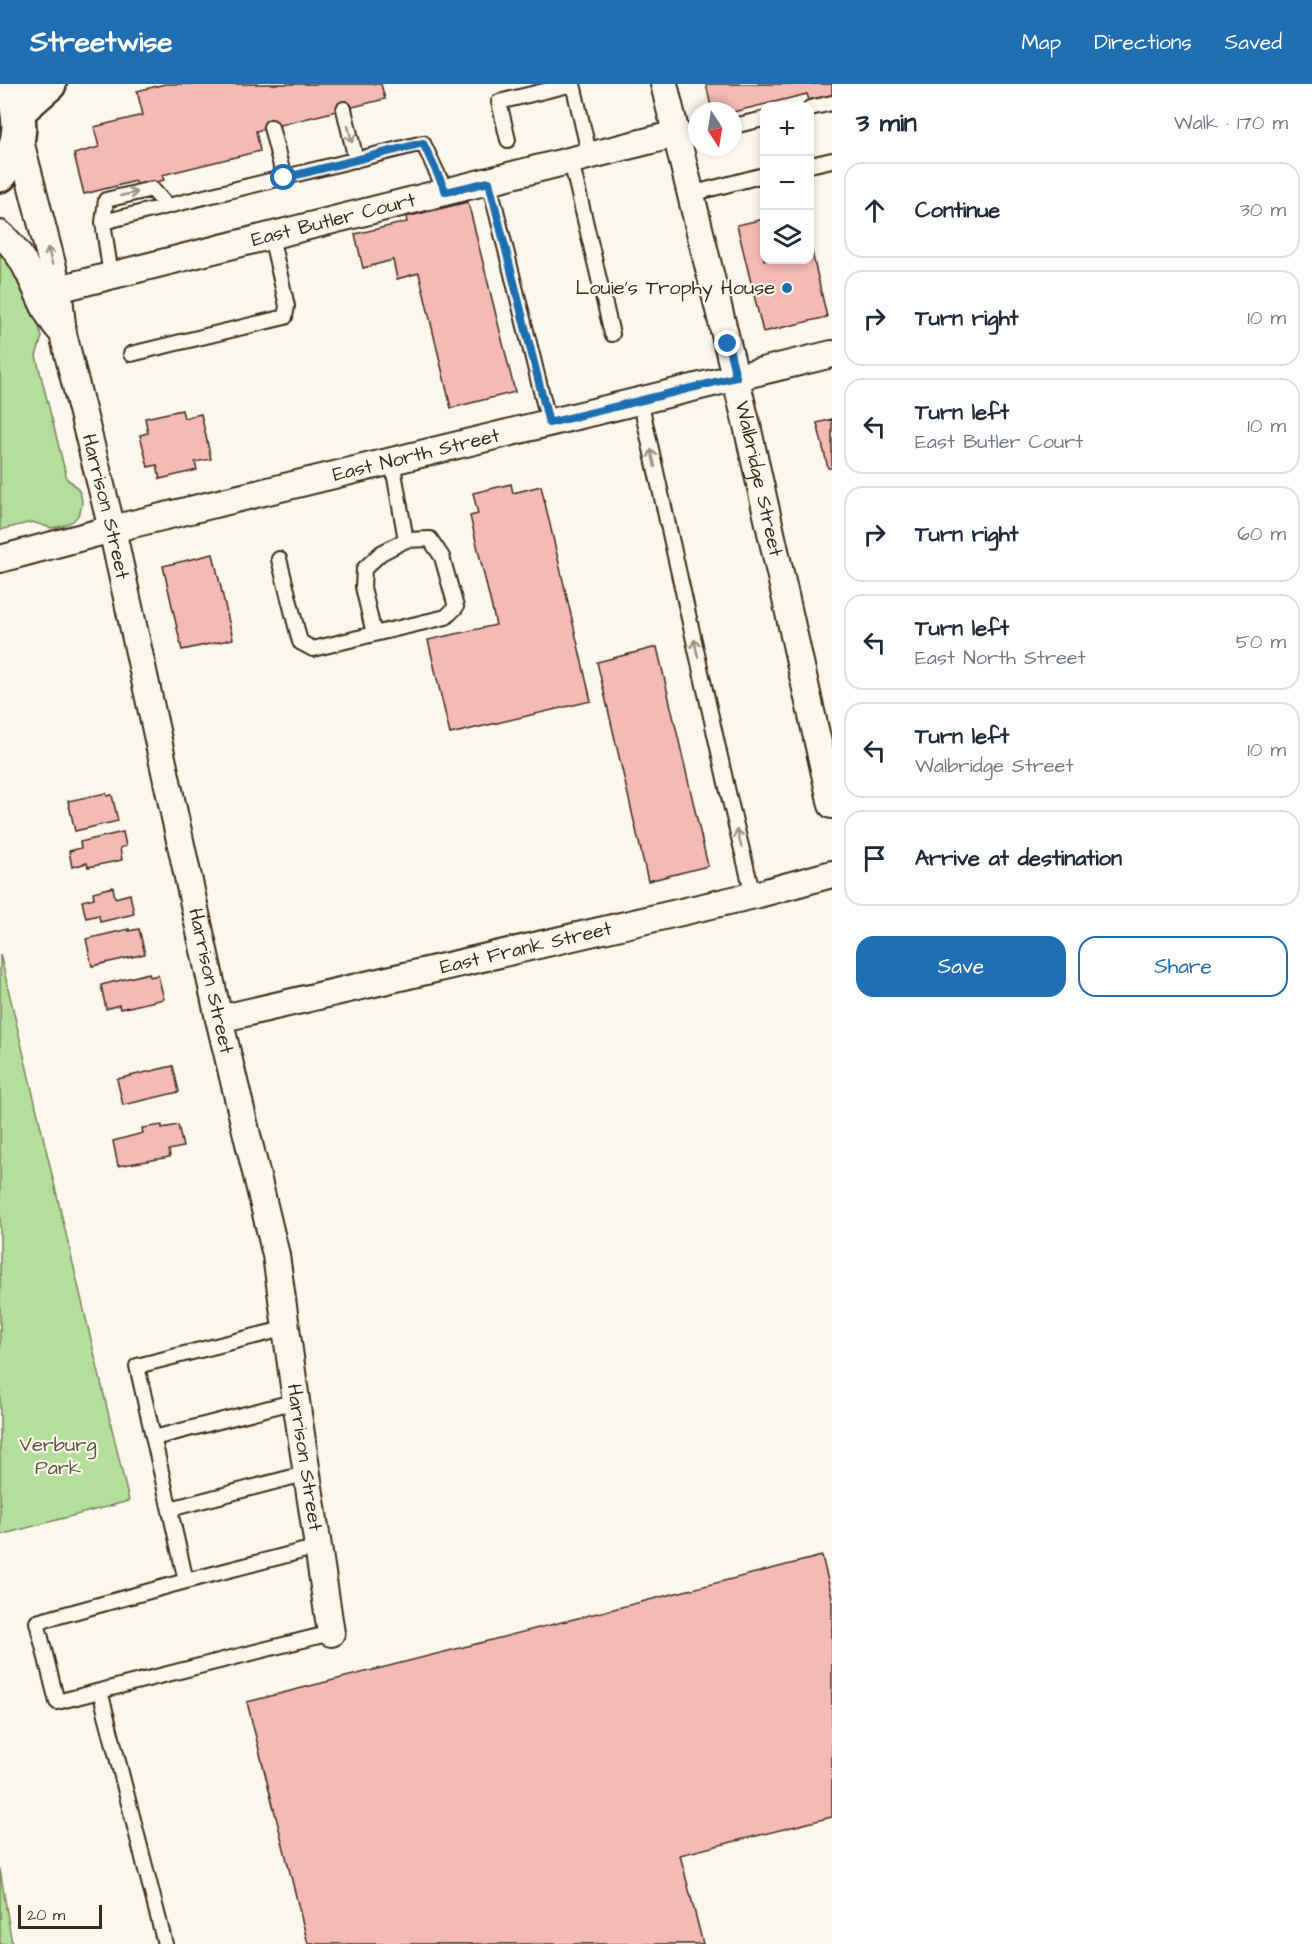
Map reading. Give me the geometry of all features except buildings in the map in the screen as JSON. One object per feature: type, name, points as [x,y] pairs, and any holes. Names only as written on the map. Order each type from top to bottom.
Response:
[{"type":"street","points":[[0,175],[10,163],[16,110],[49,84]]},
{"type":"street","name":"Walbridge Street","points":[[664,84],[686,133],[690,194],[736,377],[832,805]]},
{"type":"street","name":"Harrison Street","points":[[16,110],[58,289],[63,334],[112,529],[219,1019],[276,1255],[331,1633]]},
{"type":"street","name":"East Butler Court","points":[[58,289],[686,133]]},
{"type":"street","name":"Harrison Street","points":[[0,234],[22,258],[48,316],[63,334]]},
{"type":"street","name":"East North Street","points":[[0,559],[112,529],[832,354]]},
{"type":"street","name":"East Frank Street","points":[[219,1019],[753,895],[832,874]]},
{"type":"lane","points":[[508,140],[499,102],[573,84],[581,159],[612,334]]},
{"type":"lane","points":[[814,107],[832,103]]},
{"type":"lane","points":[[344,109],[356,160]]},
{"type":"lane","points":[[742,124],[760,120]]},
{"type":"lane","points":[[271,127],[284,178]]},
{"type":"lane","points":[[103,222],[423,143],[446,192]]},
{"type":"lane","points":[[814,164],[832,160]]},
{"type":"lane","points":[[690,194],[760,176]]},
{"type":"lane","points":[[489,182],[549,423]]},
{"type":"lane","points":[[111,276],[103,222],[106,200],[152,189],[167,206]]},
{"type":"lane","points":[[131,354],[285,317],[287,306],[271,236]]},
{"type":"lane","points":[[640,400],[753,895]]},
{"type":"lane","points":[[392,461],[406,540]]},
{"type":"lane","points":[[279,559],[300,642],[313,649],[446,617],[456,608],[442,557],[430,539],[406,540],[381,553],[364,568],[363,587],[374,634]]},
{"type":"lane","points":[[186,1581],[138,1366],[287,1328]]},
{"type":"lane","points":[[154,1438],[296,1401]]},
{"type":"lane","points":[[170,1509],[308,1473]]},
{"type":"lane","points":[[318,1547],[37,1622],[57,1702],[331,1633]]},
{"type":"lane","points":[[100,1691],[165,1944]]},
{"type":"green space","points":[[0,250],[11,262],[38,323],[42,337],[36,356],[67,479],[76,487],[81,498],[81,509],[74,520],[57,527],[51,528],[32,522],[0,530]]},
{"type":"green space","name":"Verburg Park","points":[[0,954],[129,1501],[0,1535]]},
{"type":"green space","points":[[0,1869],[12,1944],[0,1944]]},
{"type":"place","name":"Louie's Trophy House","points":[[787,288]]},
{"type":"route","points":[[284,178],[423,143],[446,192],[489,182],[549,423],[736,377],[728,344]]}]
